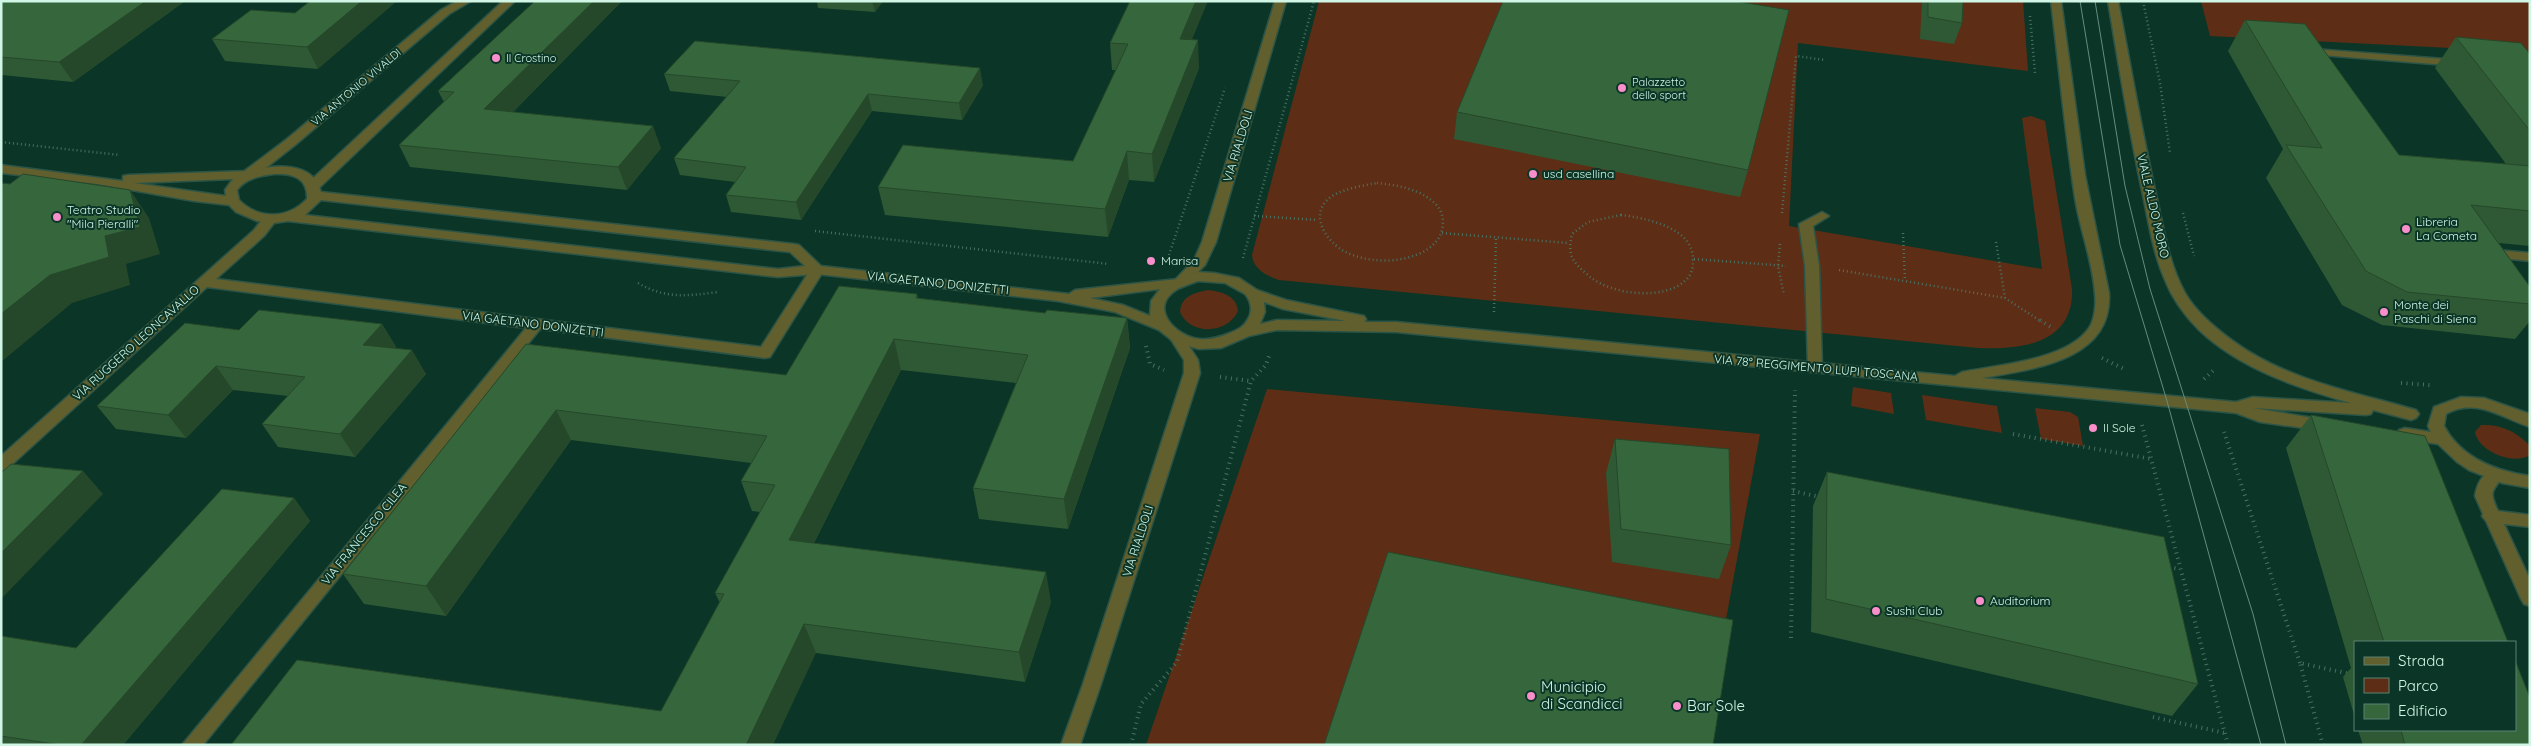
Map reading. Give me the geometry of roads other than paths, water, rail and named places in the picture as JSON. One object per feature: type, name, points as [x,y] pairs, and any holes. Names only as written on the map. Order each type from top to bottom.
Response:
[{"type":"street","name":"VIA ANTONIO VIVALDI","points":[[248,175],[291,142],[445,12],[466,1]]},
{"type":"street","name":"VIA RIALDOLI","points":[[1245,332],[1217,343],[1196,344],[1177,338],[1161,326],[1156,316],[1158,302],[1166,291],[1180,282],[1200,262],[1209,242],[1281,1]]},
{"type":"street","points":[[1946,380],[2036,361],[2078,345],[2096,329],[2100,320],[2102,295],[2074,147],[2056,1]]},
{"type":"street","name":"VIALE ALDO MORO","points":[[2113,1],[2160,246],[2184,304],[2210,329],[2238,350],[2272,369],[2311,386],[2411,414]]},
{"type":"street","points":[[314,190],[505,4]]},
{"type":"street","points":[[2313,52],[2471,64]]},
{"type":"street","name":"VIA GAETANO DONIZETTI","points":[[1,170],[97,180],[194,197],[234,201],[252,214],[270,219],[289,217],[778,273],[817,270],[1058,296],[1118,308],[1161,326]]},
{"type":"street","name":"VIA GAETANO DONIZETTI","points":[[97,180],[248,175],[273,170],[293,171],[309,178],[314,190],[309,206],[289,217]]},
{"type":"street","points":[[234,201],[231,190],[239,180],[248,175]]},
{"type":"street","name":"VIA GAETANO DONIZETTI","points":[[314,190],[794,248],[817,270]]},
{"type":"street","points":[[1815,367],[1812,266],[1806,224],[1822,216]]},
{"type":"street","name":"VIA RUGGERO LEONCAVALLO","points":[[1,465],[259,233],[270,219]]},
{"type":"street","points":[[2478,252],[2530,257]]},
{"type":"street","name":"VIA GAETANO DONIZETTI","points":[[203,282],[765,353],[817,270]]},
{"type":"street","name":"VIA RIALDOLI","points":[[1180,282],[1196,277],[1222,278],[1239,283],[1252,293]]},
{"type":"street","name":"VIA GAETANO DONIZETTI","points":[[1058,296],[1180,282]]},
{"type":"street","points":[[1245,332],[1255,321],[1258,311],[1257,302],[1252,293]]},
{"type":"street","name":"VIA 78° REGGIMENTO LUPI TOSCANA","points":[[1252,293],[1283,304],[1396,327]]},
{"type":"street","name":"VIA FRANCESCO CILEA","points":[[191,745],[537,324]]},
{"type":"street","name":"VIA 78° REGGIMENTO LUPI TOSCANA","points":[[1245,332],[1277,325],[1396,327],[2237,408],[2260,416],[2339,426]]},
{"type":"street","name":"VIA RIALDOLI","points":[[1070,745],[1092,684],[1192,373],[1191,360],[1177,338]]},
{"type":"street","name":"VIA 78° REGGIMENTO LUPI TOSCANA","points":[[2237,408],[2253,402],[2288,403],[2437,415]]},
{"type":"street","points":[[2530,421],[2498,407],[2471,402],[2451,404],[2439,411],[2436,426],[2443,439],[2458,454],[2495,475],[2530,482]]},
{"type":"street","points":[[2388,432],[2443,439]]},
{"type":"street","points":[[2495,475],[2488,480],[2483,490],[2483,496],[2490,516],[2530,599]]},
{"type":"street","points":[[2490,516],[2530,521]]},
{"type":"tram line","points":[[2080,1],[2120,245],[2167,401],[2261,745]]},
{"type":"tram line","points":[[2095,1],[2125,186],[2150,289],[2253,614],[2286,745]]},
{"type":"place","name":"Il Crostino","points":[[496,58]]},
{"type":"place","name":"Palazzetto dello sport","points":[[1622,88]]},
{"type":"place","name":"usd casellina","points":[[1533,174]]},
{"type":"place","name":"Teatro Studio \"Mila Pieralli\"","points":[[57,217]]},
{"type":"place","name":"Libreria La Cometa","points":[[2406,229]]},
{"type":"place","name":"Marisa","points":[[1151,261]]},
{"type":"place","name":"Monte dei Paschi di Siena","points":[[2384,312]]},
{"type":"place","name":"Il Sole","points":[[2093,428]]},
{"type":"place","name":"Auditorium","points":[[1980,601]]},
{"type":"place","name":"Sushi Club","points":[[1876,611]]},
{"type":"place","name":"Municipio di Scandicci","points":[[1531,696]]},
{"type":"place","name":"Bar Sole","points":[[1677,706]]}]
